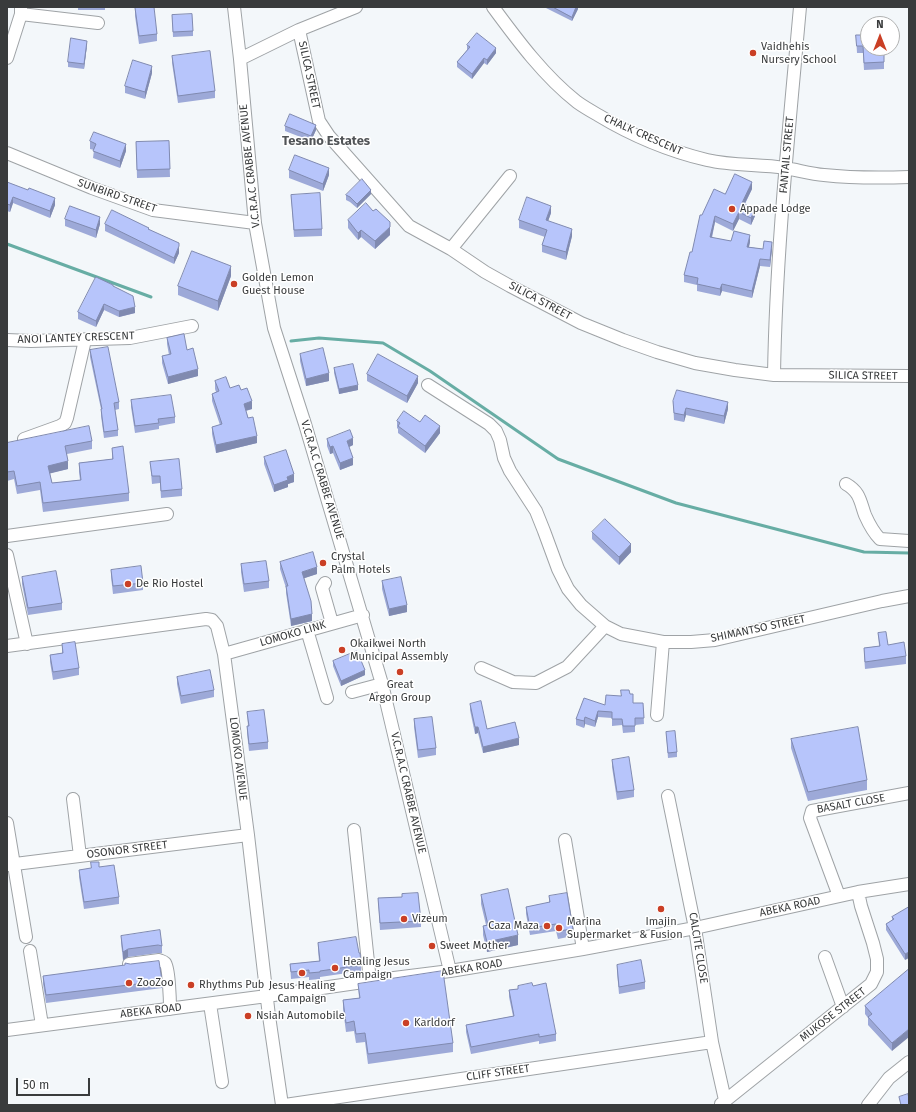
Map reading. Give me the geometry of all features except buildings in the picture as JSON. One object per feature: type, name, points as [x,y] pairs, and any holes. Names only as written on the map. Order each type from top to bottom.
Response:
[{"type":"street","name":"V.C.R.A.C CRABBE AVENUE","points":[[234,7],[255,224],[274,328],[382,684],[450,972]]},
{"type":"street","points":[[240,59],[299,30],[356,7]]},
{"type":"street","name":"CHALK CRESCENT","points":[[493,7],[531,56],[550,77],[578,102],[610,122],[682,154],[708,160],[785,168],[823,175],[880,178],[909,177]]},
{"type":"street","name":"FANTAIL STREET","points":[[774,375],[778,258],[800,7]]},
{"type":"street","points":[[7,58],[21,11],[98,23]]},
{"type":"street","name":"SILICA STREET","points":[[299,30],[319,121],[409,226],[451,249],[485,272],[581,323],[657,352],[695,362],[735,370],[774,375],[909,376]]},
{"type":"street","name":"SUNBIRD STREET","points":[[7,153],[92,188],[153,210],[255,224]]},
{"type":"street","points":[[451,249],[510,176]]},
{"type":"street","name":"ANOI LANTEY CRESCENT","points":[[7,340],[31,341],[130,338],[192,326]]},
{"type":"street","points":[[24,439],[65,423],[85,340]]},
{"type":"street","name":"SHIMANTSO STREET","points":[[428,386],[490,424],[496,431],[500,440],[504,458],[510,471],[536,511],[558,569],[568,589],[581,605],[605,626],[621,634],[663,642],[714,640],[909,596]]},
{"type":"street","points":[[846,484],[859,496],[866,516],[876,535],[880,539],[909,540]]},
{"type":"street","points":[[7,536],[167,514]]},
{"type":"street","points":[[7,555],[27,644]]},
{"type":"street","points":[[325,582],[322,588],[332,623]]},
{"type":"street","name":"LOMOKO LINK","points":[[224,654],[362,615]]},
{"type":"street","name":"LOMOKO AVENUE","points":[[7,646],[206,619],[212,620],[218,626],[224,654],[248,835],[267,996],[283,1105]]},
{"type":"street","points":[[481,668],[513,682],[536,683],[567,667],[605,626]]},
{"type":"street","points":[[308,630],[327,698]]},
{"type":"street","points":[[657,714],[663,642]]},
{"type":"street","points":[[352,692],[382,684]]},
{"type":"street","name":"BASALT CLOSE","points":[[839,896],[810,818],[812,811],[909,793]]},
{"type":"street","name":"CALCITE CLOSE","points":[[668,796],[696,928],[722,1103]]},
{"type":"street","points":[[73,799],[80,856]]},
{"type":"street","points":[[7,823],[10,865],[26,937]]},
{"type":"street","points":[[354,830],[370,981]]},
{"type":"street","name":"OSONOR STREET","points":[[10,865],[248,835]]},
{"type":"street","points":[[565,840],[583,949]]},
{"type":"street","name":"ABEKA ROAD","points":[[7,1030],[210,1004],[370,981],[450,972],[696,928],[858,892],[909,884]]},
{"type":"street","name":"MUKOSE STREET","points":[[722,1103],[871,984],[877,972],[877,958],[858,892]]},
{"type":"street","points":[[30,952],[42,1025]]},
{"type":"street","points":[[825,957],[842,1007]]},
{"type":"street","points":[[129,964],[159,960],[166,963],[168,972],[170,1009]]},
{"type":"street","points":[[210,1004],[222,1082]]},
{"type":"street","name":"CLIFF STREET","points":[[283,1105],[712,1042]]},
{"type":"street","points":[[868,1105],[889,1078],[909,1062]]},
{"type":"waterway","points":[[7,244],[151,297]]},
{"type":"waterway","points":[[291,341],[319,338],[383,343],[430,371],[558,459],[676,503],[864,552],[909,553]]},
{"type":"place","name":"Vaidhehis Nursery School","points":[[753,53]]},
{"type":"place","name":"Appade Lodge","points":[[732,209]]},
{"type":"place","name":"Golden Lemon Guest House","points":[[234,284]]},
{"type":"place","name":"Crystal Palm Hotels","points":[[323,563]]},
{"type":"place","name":"De Rio Hostel","points":[[128,584]]},
{"type":"place","name":"Okaikwei North Municipal Assembly","points":[[342,650]]},
{"type":"place","name":"Great Argon Group","points":[[400,672]]},
{"type":"place","name":"Imajin & Fusion","points":[[661,909]]},
{"type":"place","name":"Vizeum","points":[[404,919]]},
{"type":"place","name":"Caza Maza","points":[[547,926]]},
{"type":"place","name":"Marina Supermarket","points":[[559,928]]},
{"type":"place","name":"Sweet Mother","points":[[432,946]]},
{"type":"place","name":"Healing Jesus Campaign","points":[[335,968]]},
{"type":"place","name":"Jesus Healing Campaign","points":[[302,973]]},
{"type":"place","name":"ZooZoo","points":[[129,983]]},
{"type":"place","name":"Rhythms Pub","points":[[191,985]]},
{"type":"place","name":"Nsiah Automobile","points":[[248,1016]]},
{"type":"place","name":"Karldorf","points":[[406,1023]]},
{"type":"district","name":"Tesano Estates","points":[[326,141]]}]
